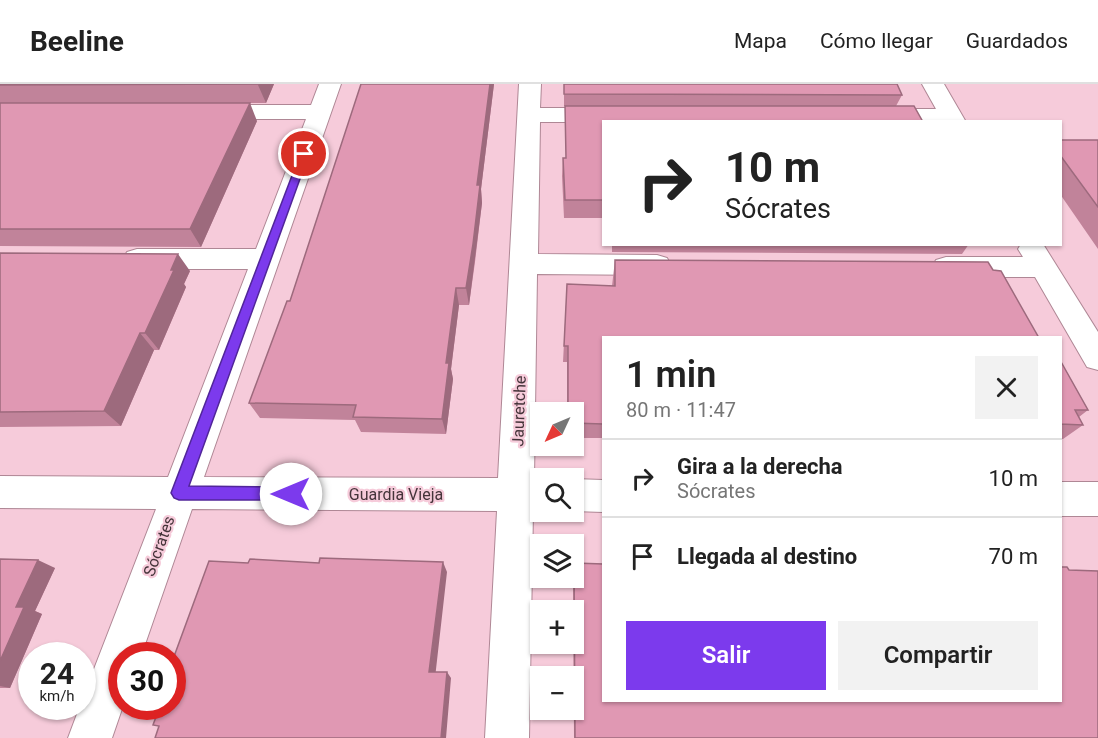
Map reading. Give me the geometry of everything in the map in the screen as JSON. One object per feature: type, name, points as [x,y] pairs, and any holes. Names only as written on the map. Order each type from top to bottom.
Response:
[{"type":"street","name":"Sócrates","points":[[90,738],[330,84]]},
{"type":"street","points":[[933,84],[954,119]]},
{"type":"street","points":[[530,99],[635,115]]},
{"type":"street","name":"Jauretche","points":[[507,738],[528,495],[524,264],[530,99]]},
{"type":"street","points":[[190,112],[320,112]]},
{"type":"street","points":[[858,116],[954,119]]},
{"type":"street","points":[[925,267],[1036,256],[1098,358]]},
{"type":"street","points":[[115,259],[266,259]]},
{"type":"street","points":[[524,264],[677,265]]},
{"type":"street","name":"Guardia Vieja","points":[[0,492],[528,495]]},
{"type":"street","points":[[584,495],[602,496]]},
{"type":"street","points":[[1062,499],[1098,499]]},
{"type":"building","points":[[0,84],[259,84],[0,85]]},
{"type":"building","points":[[361,84],[490,84],[477,185],[480,185],[473,244],[466,288],[456,288],[446,363],[449,363],[442,419],[353,417],[356,405],[249,403],[287,301],[290,301]]},
{"type":"building","points":[[564,84],[897,84],[902,95],[564,94]]},
{"type":"building","points":[[0,103],[250,103],[190,229],[0,229]]},
{"type":"building","points":[[565,106],[914,106],[922,120],[602,120],[602,200],[565,200],[563,158],[566,158]]},
{"type":"building","points":[[1062,140],[1098,140],[1098,207],[1062,158]]},
{"type":"building","points":[[0,253],[178,254],[171,270],[174,270],[145,333],[140,333],[104,411],[0,412]]},
{"type":"building","points":[[615,260],[988,262],[993,270],[1001,271],[1038,336],[602,336],[602,424],[584,423],[584,402],[568,402],[568,346],[564,346],[567,284],[615,286]]},
{"type":"building","points":[[1062,364],[1088,410],[1075,410],[1083,425],[1062,424]]},
{"type":"building","points":[[320,558],[443,562],[429,672],[447,672],[441,738],[155,738],[159,726],[153,725],[155,720],[186,720],[186,642],[179,642],[209,561],[248,563],[250,559],[319,563]]},
{"type":"building","points":[[0,559],[38,560],[16,607],[24,607],[0,661]]},
{"type":"building","points":[[584,563],[602,564],[602,702],[1062,702],[1062,567],[1067,567],[1069,570],[1098,571],[1098,738],[575,738],[575,720],[584,720],[584,666],[575,666],[575,654],[584,654],[584,600],[574,600],[574,588],[584,588]]},
{"type":"route","points":[[291,494],[179,493],[304,154]]}]
